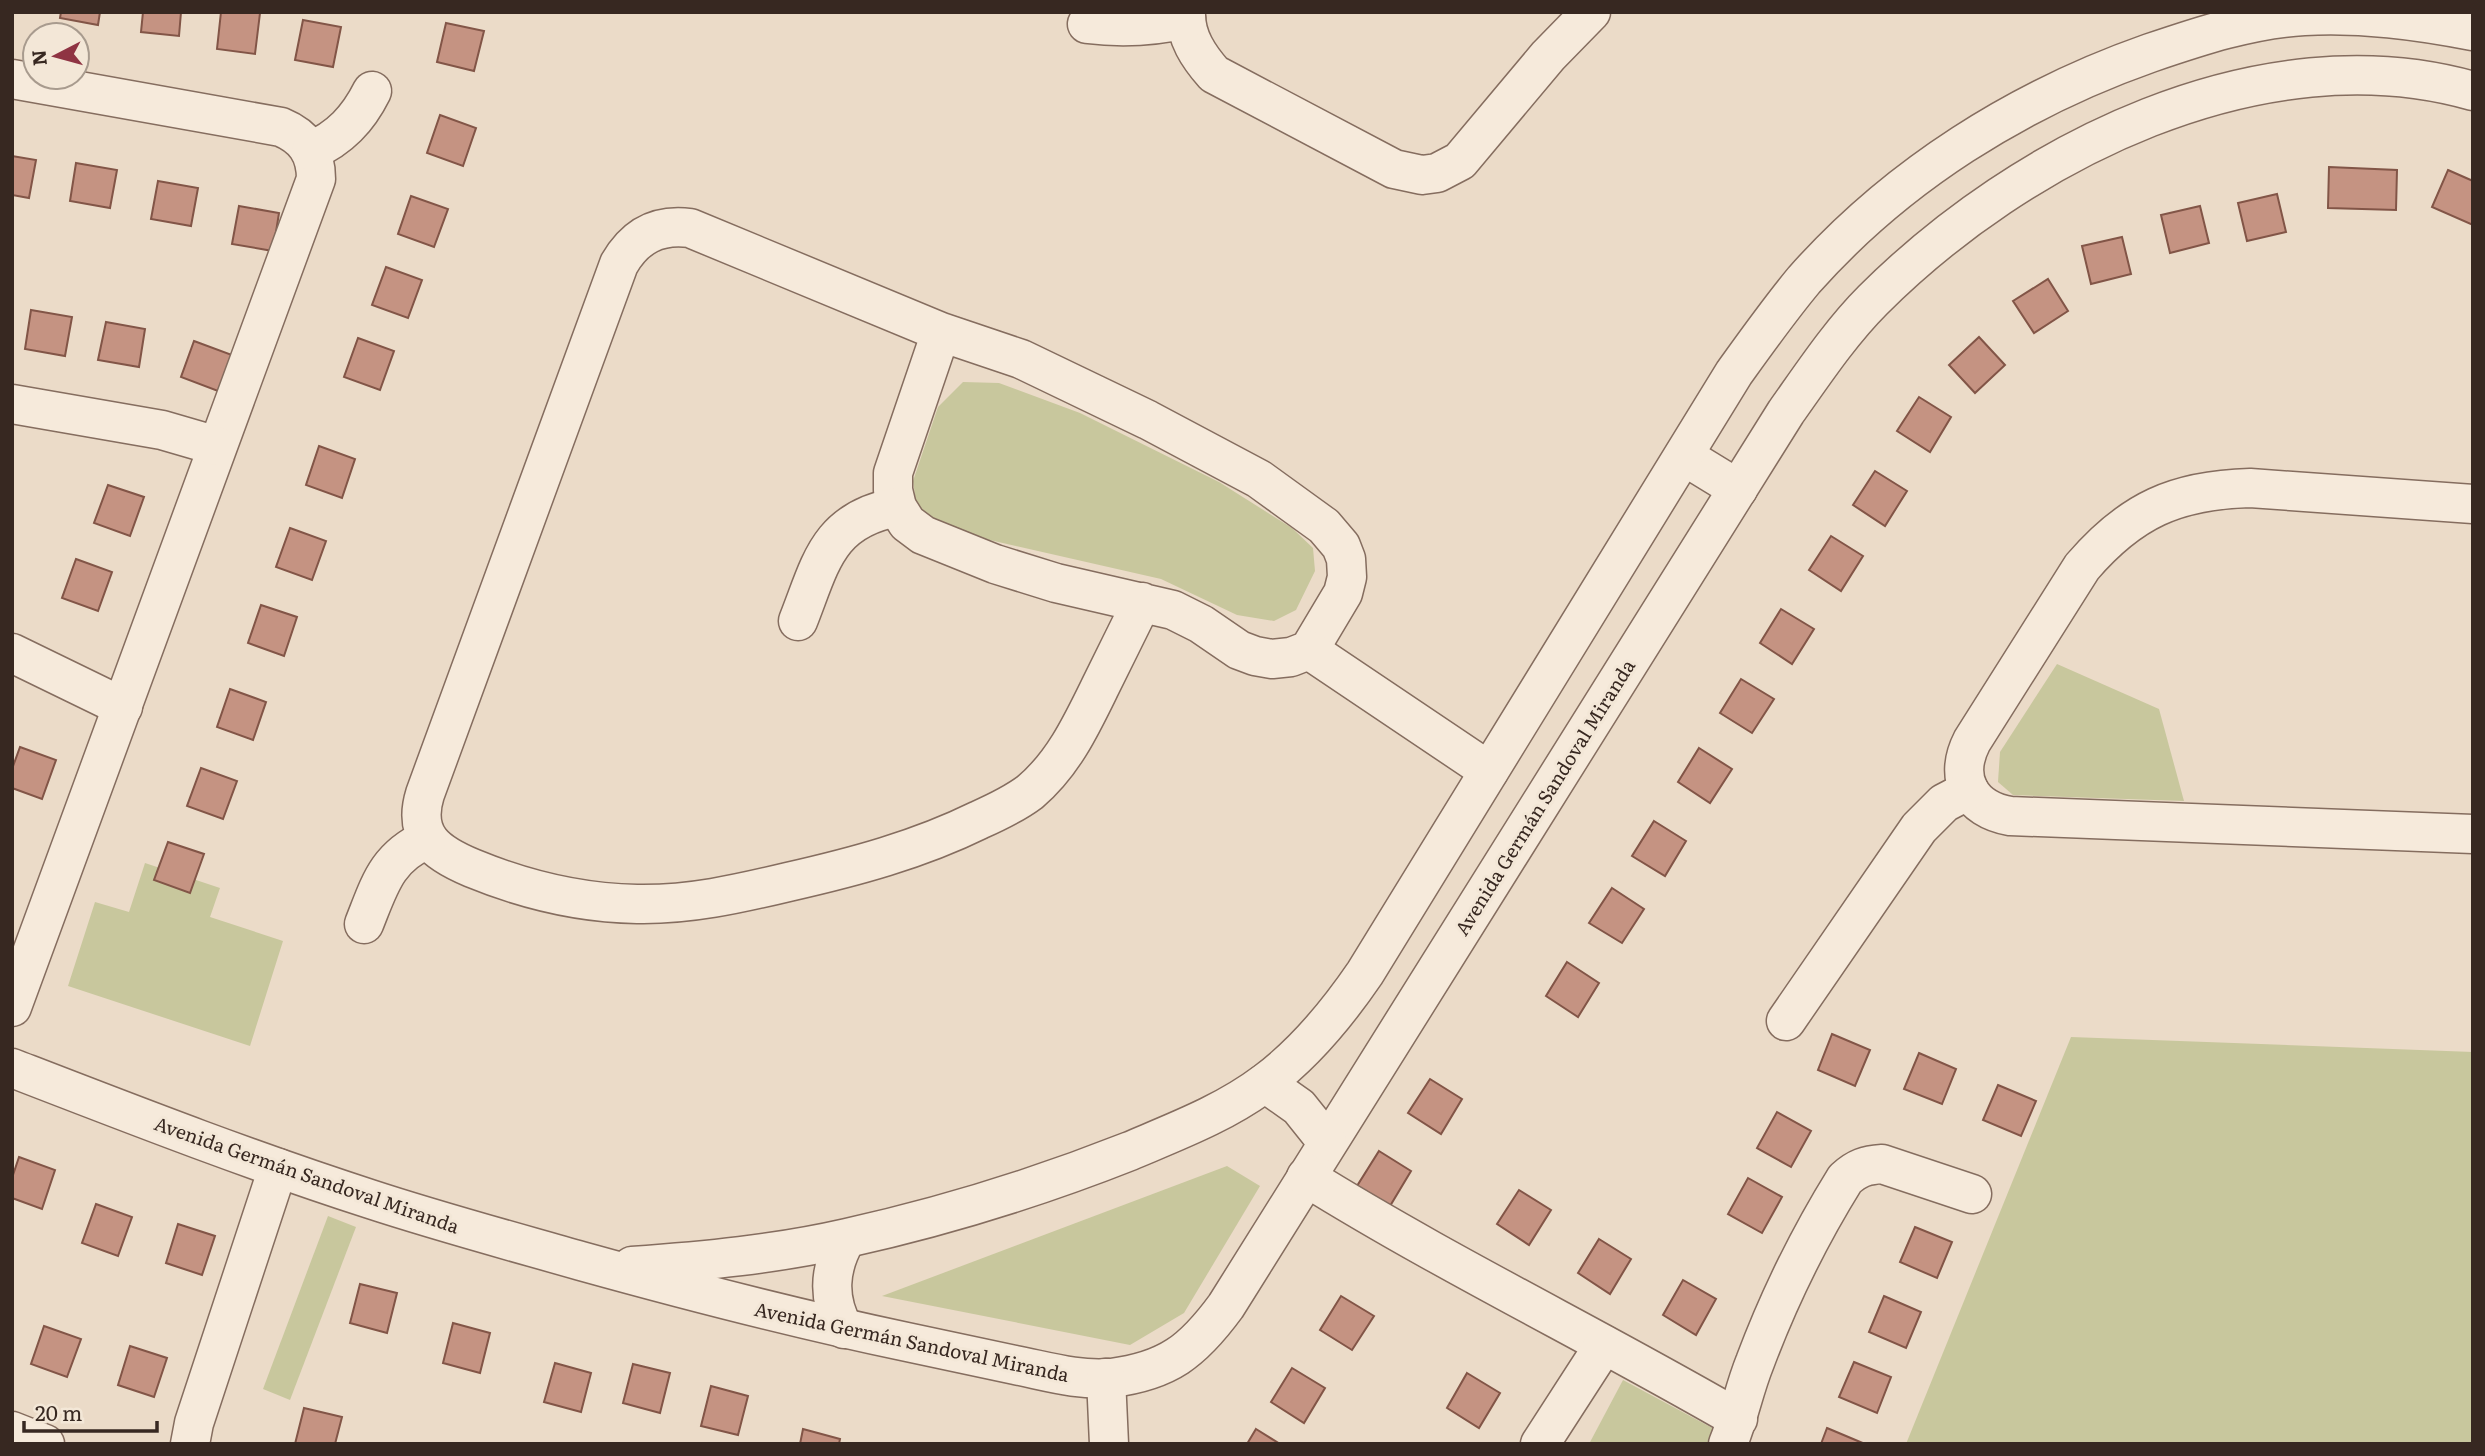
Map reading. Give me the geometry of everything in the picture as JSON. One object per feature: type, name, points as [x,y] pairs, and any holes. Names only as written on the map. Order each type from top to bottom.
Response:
[{"type":"street","points":[[1087,24],[1136,27],[1161,25],[1186,16],[1191,40],[1200,58],[1214,74],[1394,169],[1422,175],[1437,173],[1460,161],[1548,56],[1591,12]]},
{"type":"street","points":[[2353,14],[2356,77]]},
{"type":"street","name":"Avenida Germán Sandoval Miranda","points":[[606,1268],[746,1255],[846,1239],[1021,1189],[1100,1163],[1222,1111],[1265,1083],[1310,1043],[1339,1010],[1365,973],[1734,373],[1805,280],[1854,229],[1935,162],[1984,131],[2086,78],[2191,38],[2289,18],[2353,14],[2414,20],[2473,31]]},
{"type":"street","name":"Avenida Germán Sandoval Miranda","points":[[12,1068],[278,1168],[453,1225],[727,1302],[1060,1374],[1106,1378],[1134,1375],[1161,1367],[1195,1345],[1226,1306],[1786,412],[1826,355],[1871,302],[1945,235],[1986,205],[2088,145],[2167,111],[2208,98],[2308,78],[2415,80],[2473,91]]},
{"type":"street","points":[[12,79],[281,127],[304,140],[316,165],[312,193],[12,1007]]},
{"type":"street","points":[[311,151],[326,144],[354,122],[372,91]]},
{"type":"street","points":[[941,332],[893,473],[892,490],[897,507],[907,523],[923,535],[995,564],[1056,583],[1142,602],[1173,610],[1201,624],[1239,650],[1255,656],[1272,659],[1291,657],[1309,650],[1343,593],[1348,577],[1346,559],[1341,546],[1324,526],[1259,479],[1148,420],[1021,359],[941,332],[690,228],[662,228],[636,241],[619,264],[425,794],[421,822],[427,839],[456,861],[499,879],[542,891],[635,904],[679,904],[722,898],[842,870],[896,854],[949,834],[1012,804],[1044,779],[1063,757],[1077,732],[1142,602]]},
{"type":"street","points":[[12,404],[162,430],[217,446]]},
{"type":"street","points":[[1684,456],[1738,489]]},
{"type":"street","points":[[2473,504],[2250,488],[2180,496],[2148,510],[2108,538],[2082,567],[1966,753],[1964,765],[1969,790],[1976,800],[1986,809],[2010,816],[2473,834]]},
{"type":"street","points":[[798,621],[826,551],[839,534],[855,521],[876,511],[897,507]]},
{"type":"street","points":[[1309,650],[1489,771]]},
{"type":"street","points":[[12,653],[123,707]]},
{"type":"street","points":[[1786,1021],[1919,828],[1944,803],[1969,790]]},
{"type":"street","points":[[364,924],[384,875],[392,863],[414,845],[427,839]]},
{"type":"street","points":[[1265,1083],[1299,1107],[1327,1142]]},
{"type":"street","points":[[1306,1177],[1376,1220],[1604,1345],[1646,1365],[1733,1431],[1753,1366],[1776,1309],[1802,1254],[1845,1179],[1868,1164],[1882,1164],[1972,1194]]},
{"type":"street","points":[[190,1444],[194,1423],[278,1168]]},
{"type":"street","points":[[844,1329],[837,1316],[831,1286],[838,1253],[846,1239]]},
{"type":"street","points":[[1539,1444],[1604,1345]]},
{"type":"street","points":[[1106,1378],[1109,1444]]},
{"type":"street","points":[[12,1431],[44,1444]]},
{"type":"green space","points":[[963,382],[999,383],[1080,413],[1219,482],[1292,528],[1313,548],[1315,571],[1296,610],[1274,621],[1237,615],[1161,579],[946,530],[917,509],[913,481],[938,407]]},
{"type":"green space","points":[[2057,664],[2159,709],[2184,801],[2013,795],[1998,782],[2000,752]]},
{"type":"green space","points":[[145,863],[220,888],[210,917],[283,941],[250,1046],[68,986],[95,902],[129,912]]},
{"type":"green space","points":[[2071,1037],[2473,1052],[2473,1444],[1906,1444]]},
{"type":"green space","points":[[1227,1166],[1260,1186],[1184,1313],[1130,1345],[882,1296]]},
{"type":"green space","points":[[328,1216],[356,1227],[290,1400],[263,1389]]},
{"type":"green space","points":[[1623,1380],[1716,1430],[1709,1444],[1589,1444]]},
{"type":"building","points":[[61,12],[100,12],[98,25],[91,24],[91,21],[60,18]]},
{"type":"building","points":[[143,12],[181,12],[179,36],[141,32]]},
{"type":"building","points":[[221,12],[260,13],[255,54],[217,49]]},
{"type":"building","points":[[303,20],[341,27],[333,67],[295,60]]},
{"type":"building","points":[[446,23],[484,31],[474,71],[437,62]]},
{"type":"building","points":[[440,115],[476,128],[463,166],[427,153]]},
{"type":"building","points":[[12,156],[36,160],[29,198],[12,195]]},
{"type":"building","points":[[76,163],[117,170],[110,208],[70,201]]},
{"type":"building","points":[[2329,167],[2397,170],[2396,210],[2328,208]]},
{"type":"building","points":[[2448,170],[2473,181],[2473,225],[2432,207]]},
{"type":"building","points":[[158,181],[198,188],[191,226],[151,219]]},
{"type":"building","points":[[2277,194],[2286,232],[2247,241],[2238,203]]},
{"type":"building","points":[[411,196],[448,209],[434,247],[398,234]]},
{"type":"building","points":[[239,206],[279,213],[273,251],[232,244]]},
{"type":"building","points":[[2200,206],[2209,243],[2170,253],[2161,215]]},
{"type":"building","points":[[2122,237],[2131,274],[2091,284],[2082,246]]},
{"type":"building","points":[[386,267],[422,280],[408,318],[372,305]]},
{"type":"building","points":[[2048,279],[2068,311],[2034,333],[2013,301]]},
{"type":"building","points":[[31,310],[72,317],[65,356],[25,349]]},
{"type":"building","points":[[106,322],[145,329],[139,367],[98,360]]},
{"type":"building","points":[[1979,337],[2005,365],[1975,393],[1949,365]]},
{"type":"building","points":[[358,338],[394,351],[380,390],[344,377]]},
{"type":"building","points":[[194,341],[232,355],[218,391],[181,377]]},
{"type":"building","points":[[1919,397],[1951,417],[1930,452],[1897,431]]},
{"type":"building","points":[[319,446],[355,459],[342,498],[306,485]]},
{"type":"building","points":[[1875,471],[1907,491],[1885,526],[1853,505]]},
{"type":"building","points":[[108,485],[144,497],[130,536],[94,523]]},
{"type":"building","points":[[290,528],[326,541],[312,580],[276,567]]},
{"type":"building","points":[[1831,536],[1863,556],[1841,591],[1809,570]]},
{"type":"building","points":[[76,559],[112,572],[98,611],[62,598]]},
{"type":"building","points":[[261,605],[297,617],[284,656],[248,643]]},
{"type":"building","points":[[1781,609],[1814,629],[1792,664],[1760,643]]},
{"type":"building","points":[[1741,679],[1774,699],[1752,733],[1720,713]]},
{"type":"building","points":[[230,689],[266,702],[253,740],[217,727]]},
{"type":"building","points":[[20,747],[56,760],[42,799],[12,788],[12,769]]},
{"type":"building","points":[[1699,748],[1732,769],[1710,803],[1678,782]]},
{"type":"building","points":[[201,768],[237,781],[223,819],[187,806]]},
{"type":"building","points":[[1654,821],[1686,841],[1665,876],[1632,856]]},
{"type":"building","points":[[168,842],[204,854],[190,893],[154,880]]},
{"type":"building","points":[[1612,888],[1644,909],[1622,943],[1589,923]]},
{"type":"building","points":[[1567,962],[1599,983],[1578,1017],[1546,996]]},
{"type":"building","points":[[1832,1034],[1870,1050],[1855,1086],[1818,1070]]},
{"type":"building","points":[[1919,1053],[1956,1069],[1942,1104],[1904,1089]]},
{"type":"building","points":[[1430,1079],[1462,1099],[1441,1134],[1408,1113]]},
{"type":"building","points":[[1998,1085],[2036,1101],[2021,1136],[1983,1120]]},
{"type":"building","points":[[1777,1112],[1811,1131],[1791,1167],[1757,1148]]},
{"type":"building","points":[[1379,1151],[1411,1171],[1390,1206],[1357,1186]]},
{"type":"building","points":[[19,1157],[55,1170],[42,1209],[12,1198],[12,1178]]},
{"type":"building","points":[[1748,1178],[1782,1197],[1762,1233],[1728,1214]]},
{"type":"building","points":[[1519,1190],[1551,1210],[1529,1245],[1497,1224]]},
{"type":"building","points":[[96,1204],[132,1217],[118,1256],[82,1243]]},
{"type":"building","points":[[178,1224],[215,1236],[202,1275],[166,1263]]},
{"type":"building","points":[[1915,1227],[1952,1242],[1937,1278],[1900,1262]]},
{"type":"building","points":[[1599,1239],[1631,1259],[1610,1294],[1578,1273]]},
{"type":"building","points":[[1683,1280],[1716,1299],[1696,1335],[1663,1315]]},
{"type":"building","points":[[360,1284],[397,1293],[387,1333],[350,1323]]},
{"type":"building","points":[[1341,1296],[1374,1316],[1352,1350],[1320,1330]]},
{"type":"building","points":[[1884,1296],[1921,1312],[1906,1348],[1869,1332]]},
{"type":"building","points":[[453,1323],[490,1333],[480,1373],[443,1363]]},
{"type":"building","points":[[44,1326],[81,1339],[67,1377],[31,1364]]},
{"type":"building","points":[[130,1346],[167,1358],[154,1397],[118,1385]]},
{"type":"building","points":[[1854,1362],[1891,1377],[1877,1413],[1839,1397]]},
{"type":"building","points":[[555,1363],[591,1373],[581,1412],[544,1402]]},
{"type":"building","points":[[633,1364],[670,1373],[660,1413],[623,1403]]},
{"type":"building","points":[[1292,1368],[1325,1388],[1304,1423],[1271,1402]]},
{"type":"building","points":[[1467,1373],[1500,1393],[1479,1428],[1447,1408]]},
{"type":"building","points":[[711,1386],[748,1396],[738,1435],[701,1426]]},
{"type":"building","points":[[304,1408],[342,1417],[335,1444],[295,1444]]},
{"type":"building","points":[[1827,1428],[1865,1444],[1821,1444]]},
{"type":"building","points":[[803,1429],[840,1439],[839,1444],[800,1444]]},
{"type":"building","points":[[1256,1429],[1280,1444],[1247,1444]]}]
